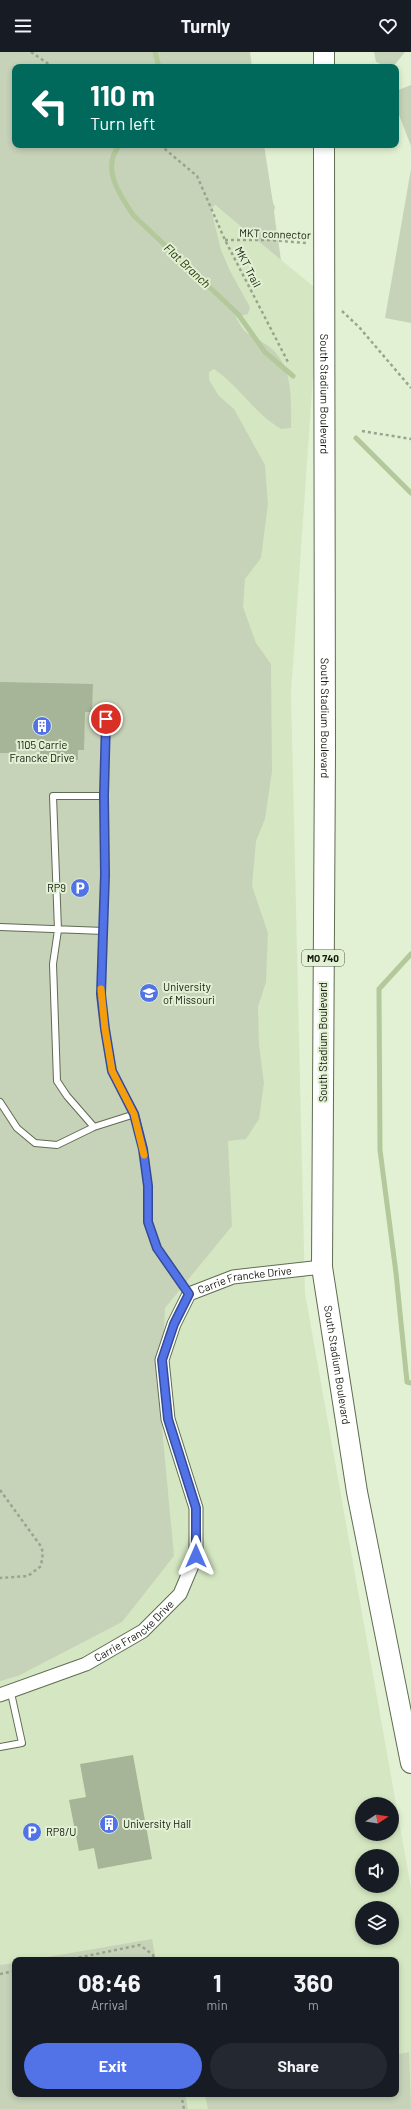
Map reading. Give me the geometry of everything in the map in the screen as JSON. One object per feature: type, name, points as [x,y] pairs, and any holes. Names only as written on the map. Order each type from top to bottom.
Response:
[{"type":"main road","points":[[324,52],[324,64]]},
{"type":"main road","name":"South Stadium Boulevard","points":[[324,148],[325,294],[322,1267],[357,1492],[411,1763]]},
{"type":"street","name":"Carrie Francke Drive","points":[[5,1694],[86,1664],[143,1631],[180,1594],[196,1556],[196,1508],[168,1419],[162,1360],[174,1324],[189,1294],[233,1277],[322,1267]]},
{"type":"lane","points":[[106,719],[104,796],[104,931],[101,994],[105,1029],[112,1071],[134,1114],[143,1149],[148,1186],[148,1222],[157,1248],[189,1294]]},
{"type":"lane","points":[[94,1127],[67,1096],[57,1081],[53,964],[58,930],[53,796],[104,796]]},
{"type":"lane","points":[[0,927],[104,931]]},
{"type":"lane","points":[[0,1102],[17,1128],[35,1143],[57,1144],[94,1127],[134,1114]]},
{"type":"lane","points":[[0,1747],[22,1743],[5,1694]]},
{"type":"path","points":[[31,52],[49,64]]},
{"type":"path","name":"MKT Trail","points":[[164,148],[197,176],[225,240],[289,364]]},
{"type":"path","name":"MKT connector","points":[[225,240],[271,240],[324,244]]},
{"type":"path","points":[[325,294],[359,327],[411,388]]},
{"type":"path","points":[[362,431],[411,440]]},
{"type":"path","points":[[0,1490],[40,1545],[43,1552],[41,1566],[35,1572],[20,1578],[0,1578]]},
{"type":"path","points":[[82,1957],[140,1945],[153,1955],[153,1957]]},
{"type":"path","points":[[0,1974],[12,1971]]},
{"type":"path","points":[[182,2097],[184,2109]]},
{"type":"shaded area","points":[[0,52],[250,52],[252,64],[12,64],[12,148],[264,148],[273,203],[275,207],[274,212],[281,260],[215,205],[211,209],[221,250],[230,271],[250,307],[248,314],[236,317],[246,332],[267,345],[276,353],[286,372],[291,394],[291,428],[281,429],[271,423],[224,376],[214,369],[209,372],[209,380],[219,396],[234,409],[265,465],[268,504],[261,558],[245,579],[243,607],[256,643],[271,664],[272,771],[265,819],[256,841],[252,886],[268,933],[266,982],[258,1007],[259,1045],[264,1083],[259,1119],[246,1139],[228,1141],[232,1226],[165,1308],[161,1417],[174,1556],[122,1622],[18,1676],[0,1681]]},
{"type":"shaded area","points":[[374,52],[405,52],[395,64],[381,64],[376,62]]},
{"type":"shaded area","name":"University of Missouri","points":[[0,71],[12,130],[12,148],[26,148],[207,199],[319,291],[291,693],[305,1293],[395,1797],[355,1797],[355,1841],[399,1841],[399,1821],[411,1888],[411,2109],[0,2109]]},
{"type":"shaded area","points":[[411,85],[411,146],[399,115],[399,90]]},
{"type":"shaded area","points":[[411,169],[411,323],[385,318]]},
{"type":"shaded area","points":[[152,1939],[155,1957],[47,1957]]},
{"type":"shaded area","points":[[12,1963],[12,2097],[186,2097],[188,2109],[0,2109],[0,1965]]},
{"type":"shaded area","points":[[409,2052],[411,2109],[208,2109],[206,2097],[399,2097],[399,2054]]},
{"type":"building","name":"1105 Carrie Francke Drive","points":[[0,682],[93,684],[92,712],[85,712],[84,750],[78,750],[78,760],[40,759],[40,740],[16,739],[16,753],[0,753]]},
{"type":"building","name":"University Hall","points":[[133,1755],[152,1859],[98,1869],[94,1848],[79,1851],[69,1800],[86,1797],[80,1764]]},
{"type":"waterway","name":"Flat Branch","points":[[155,52],[158,64]]},
{"type":"waterway","name":"Flat Branch","points":[[118,148],[114,154],[112,163],[114,181],[123,200],[134,216],[238,314],[265,352],[293,376]]},
{"type":"waterway","name":"Flat Branch","points":[[356,438],[411,493]]},
{"type":"waterway","points":[[411,954],[379,989],[380,1150],[396,1273],[407,1382],[411,1383]]},
{"type":"slow traffic","points":[[101,989],[105,1029],[112,1071],[134,1114],[144,1155]]},
{"type":"place","name":"1105 Carrie Francke Drive","points":[[42,726]]},
{"type":"place","name":"RP9","points":[[80,888]]},
{"type":"place","name":"University of Missouri","points":[[149,993]]},
{"type":"place","name":"University Hall","points":[[109,1824]]},
{"type":"place","name":"RP8/U","points":[[32,1832]]},
{"type":"route","points":[[106,719],[104,796],[104,931],[101,994],[112,1071],[134,1114],[143,1149],[148,1186],[148,1222],[157,1248],[189,1294],[174,1324],[162,1360],[168,1419],[196,1508],[196,1556]]}]
